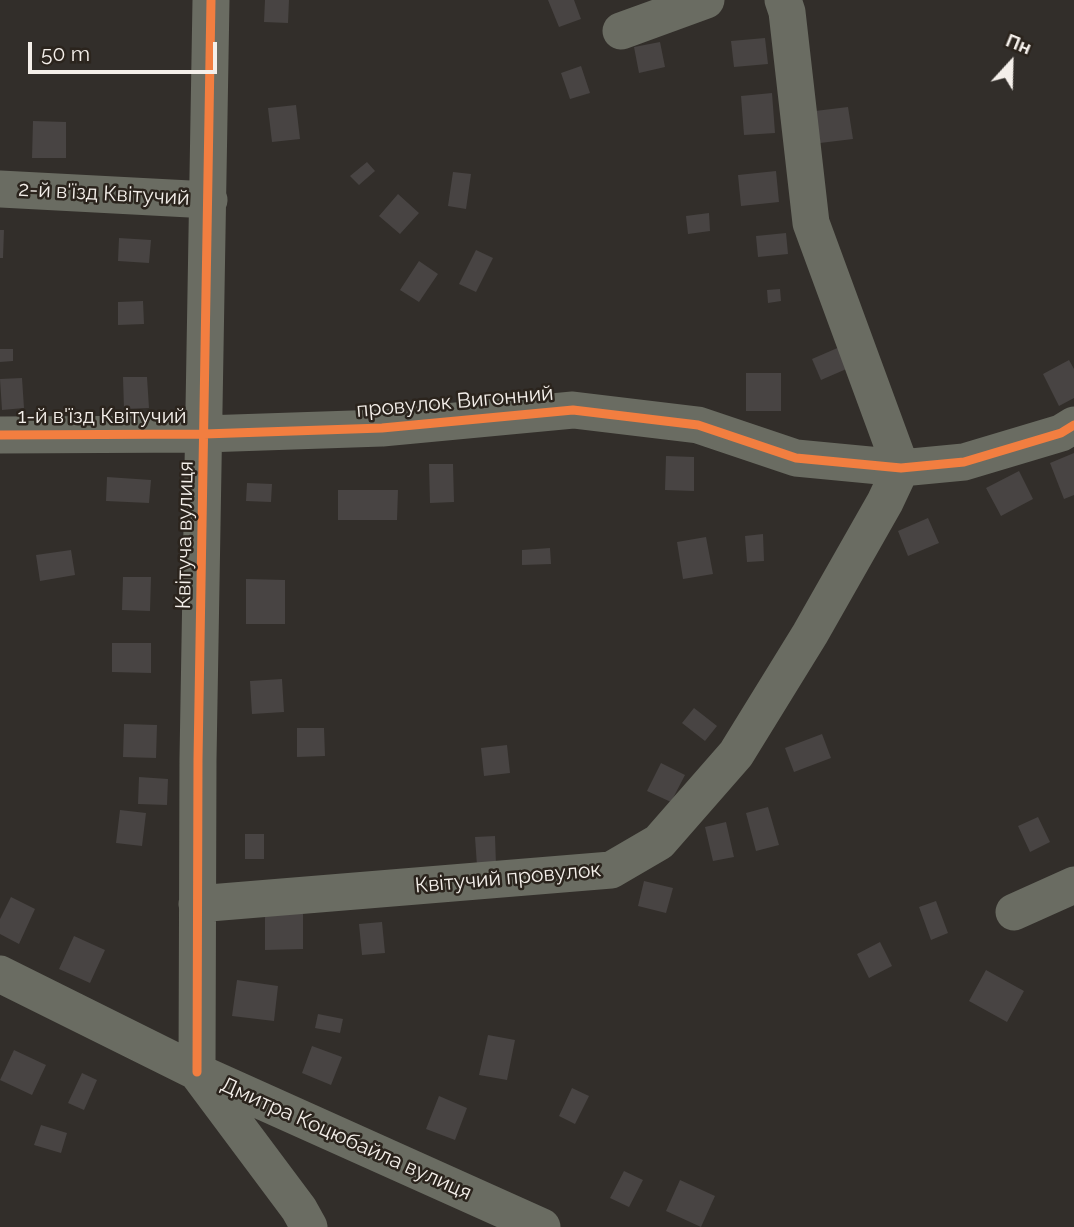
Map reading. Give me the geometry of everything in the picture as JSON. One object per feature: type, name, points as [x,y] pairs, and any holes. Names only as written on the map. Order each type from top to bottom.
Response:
[{"type":"street","name":"Квітуча вулиця","points":[[197,1072],[198,745],[211,0]]},
{"type":"street","points":[[621,31],[706,0]]},
{"type":"street","points":[[783,0],[787,12],[811,223],[901,468]]},
{"type":"street","name":"2-й в'їзд Квітучий","points":[[0,189],[209,200]]},
{"type":"street","name":"провулок Вигонний","points":[[204,434],[382,428],[573,410],[698,425],[796,458],[901,468],[964,462],[1061,433],[1074,425]]},
{"type":"street","name":"1-й в'їзд Квітучий","points":[[0,435],[204,434]]},
{"type":"street","name":"Квітучий провулок","points":[[197,904],[611,870],[659,842],[736,754],[817,622],[885,502],[901,468]]},
{"type":"street","points":[[1014,912],[1074,885]]},
{"type":"street","name":"Дмитра Коцюбайла вулиця","points":[[0,974],[197,1072],[542,1227]]},
{"type":"street","points":[[197,1072],[299,1209],[309,1227]]},
{"type":"building","points":[[265,0],[289,0],[288,23],[264,22]]},
{"type":"building","points":[[548,0],[574,0],[581,19],[559,27]]},
{"type":"building","points":[[765,38],[768,64],[734,67],[731,41]]},
{"type":"building","points":[[660,42],[665,67],[639,73],[634,47]]},
{"type":"building","points":[[581,66],[590,93],[570,99],[561,73]]},
{"type":"building","points":[[772,93],[775,133],[744,135],[741,96]]},
{"type":"building","points":[[296,105],[300,139],[272,142],[268,108]]},
{"type":"building","points":[[848,107],[853,139],[820,143],[815,111]]},
{"type":"building","points":[[33,121],[66,122],[66,158],[32,158]]},
{"type":"building","points":[[367,162],[375,171],[359,185],[350,176]]},
{"type":"building","points":[[776,171],[779,202],[741,206],[738,175]]},
{"type":"building","points":[[453,172],[471,174],[466,209],[448,206]]},
{"type":"building","points":[[398,194],[419,213],[400,234],[379,216]]},
{"type":"building","points":[[709,213],[710,231],[688,234],[686,216]]},
{"type":"building","points":[[0,230],[4,230],[3,258],[0,258]]},
{"type":"building","points":[[786,233],[788,254],[758,257],[756,236]]},
{"type":"building","points":[[119,238],[151,240],[149,263],[118,261]]},
{"type":"building","points":[[476,250],[493,258],[476,292],[459,284]]},
{"type":"building","points":[[419,261],[438,274],[419,302],[400,290]]},
{"type":"building","points":[[780,289],[781,301],[768,303],[767,290]]},
{"type":"building","points":[[143,301],[144,324],[118,325],[118,302]]},
{"type":"building","points":[[842,346],[851,367],[821,380],[812,359]]},
{"type":"building","points":[[0,349],[13,349],[13,361],[0,362]]},
{"type":"building","points":[[1069,360],[1074,369],[1074,398],[1059,406],[1043,374]]},
{"type":"building","points":[[746,373],[781,373],[781,411],[746,411]]},
{"type":"building","points":[[123,377],[147,377],[149,408],[124,409]]},
{"type":"building","points":[[22,378],[24,408],[2,410],[0,379]]},
{"type":"building","points":[[1074,453],[1074,495],[1064,499],[1050,463]]},
{"type":"building","points":[[666,456],[694,457],[694,491],[665,490]]},
{"type":"building","points":[[429,464],[453,464],[454,502],[430,503]]},
{"type":"building","points":[[1019,471],[1033,499],[1001,516],[986,488]]},
{"type":"building","points":[[107,477],[151,480],[149,503],[106,501]]},
{"type":"building","points":[[247,483],[272,484],[271,502],[246,501]]},
{"type":"building","points":[[338,490],[398,490],[397,520],[338,520]]},
{"type":"building","points":[[928,518],[939,543],[908,556],[898,531]]},
{"type":"building","points":[[763,534],[764,561],[747,562],[745,536]]},
{"type":"building","points":[[706,537],[713,574],[683,579],[677,542]]},
{"type":"building","points":[[550,548],[551,564],[522,565],[522,550]]},
{"type":"building","points":[[71,550],[75,575],[40,581],[36,555]]},
{"type":"building","points":[[123,577],[151,577],[150,611],[122,610]]},
{"type":"building","points":[[246,579],[285,580],[285,624],[246,624]]},
{"type":"building","points":[[112,643],[151,643],[151,673],[112,672]]},
{"type":"building","points":[[282,679],[284,712],[252,714],[250,681]]},
{"type":"building","points":[[694,708],[717,726],[705,741],[682,723]]},
{"type":"building","points":[[124,724],[157,725],[156,758],[123,757]]},
{"type":"building","points":[[297,728],[324,728],[325,756],[297,757]]},
{"type":"building","points":[[822,734],[831,758],[794,772],[785,748]]},
{"type":"building","points":[[507,745],[510,773],[484,776],[481,748]]},
{"type":"building","points":[[661,763],[685,775],[671,802],[647,791]]},
{"type":"building","points":[[139,777],[168,779],[167,805],[138,804]]},
{"type":"building","points":[[768,807],[779,845],[756,851],[746,813]]},
{"type":"building","points":[[120,810],[146,813],[142,846],[116,843]]},
{"type":"building","points":[[1038,817],[1050,842],[1030,852],[1018,826]]},
{"type":"building","points":[[726,822],[734,857],[713,861],[705,827]]},
{"type":"building","points":[[245,834],[264,834],[264,859],[245,859]]},
{"type":"building","points":[[495,836],[496,865],[477,866],[475,837]]},
{"type":"building","points":[[644,881],[673,888],[666,913],[638,906]]},
{"type":"building","points":[[11,897],[35,909],[19,944],[0,934],[0,919]]},
{"type":"building","points":[[936,901],[948,933],[931,940],[919,907]]},
{"type":"building","points":[[265,914],[303,914],[303,949],[265,950]]},
{"type":"building","points":[[382,922],[385,953],[362,955],[359,924]]},
{"type":"building","points":[[74,936],[105,950],[90,983],[59,969]]},
{"type":"building","points":[[880,942],[892,966],[869,978],[857,954]]},
{"type":"building","points":[[986,970],[1024,991],[1007,1022],[969,1001]]},
{"type":"building","points":[[237,980],[278,986],[274,1021],[232,1016]]},
{"type":"building","points":[[318,1014],[343,1019],[340,1033],[315,1028]]},
{"type":"building","points":[[488,1035],[515,1040],[507,1080],[479,1075]]},
{"type":"building","points":[[312,1046],[342,1057],[331,1085],[302,1073]]},
{"type":"building","points":[[14,1050],[46,1065],[32,1095],[0,1080]]},
{"type":"building","points":[[82,1073],[97,1080],[84,1110],[68,1103]]},
{"type":"building","points":[[572,1088],[589,1096],[575,1124],[559,1116]]},
{"type":"building","points":[[439,1096],[467,1108],[455,1140],[426,1129]]},
{"type":"building","points":[[41,1125],[67,1133],[61,1153],[34,1145]]},
{"type":"building","points":[[624,1171],[643,1180],[629,1207],[610,1198]]},
{"type":"building","points":[[680,1180],[715,1196],[701,1227],[666,1211]]},
{"type":"cycle path","points":[[197,1072],[198,759],[211,0]]},
{"type":"cycle path","points":[[0,435],[204,434],[382,428],[573,410],[698,425],[796,458],[901,468],[964,462],[1061,433],[1074,425]]}]
